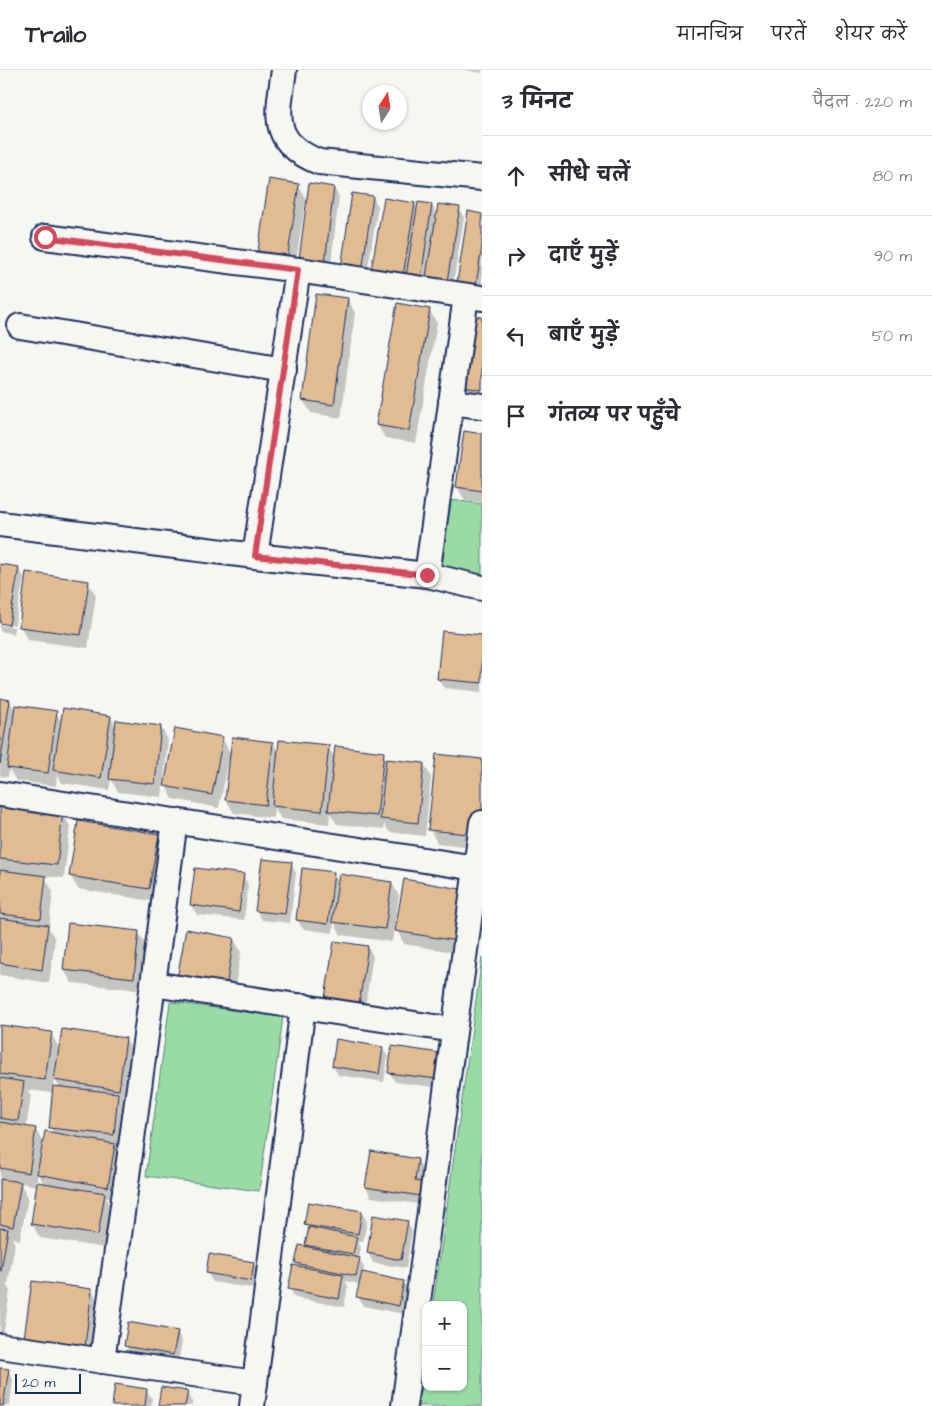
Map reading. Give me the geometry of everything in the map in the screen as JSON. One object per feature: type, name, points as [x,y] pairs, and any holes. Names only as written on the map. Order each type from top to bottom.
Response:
[{"type":"street","points":[[284,70],[278,114],[285,139],[300,154],[319,162],[482,178]]},
{"type":"street","points":[[45,237],[298,270],[474,297],[451,402],[427,575]]},
{"type":"street","points":[[255,556],[298,270]]},
{"type":"street","points":[[20,326],[284,370]]},
{"type":"street","points":[[451,402],[482,406]]},
{"type":"street","points":[[0,524],[255,556],[427,575],[482,588]]},
{"type":"street","points":[[0,794],[476,868]]},
{"type":"street","points":[[102,1361],[175,821]]},
{"type":"street","points":[[404,1406],[482,823]]},
{"type":"street","points":[[153,984],[454,1030]]},
{"type":"street","points":[[0,1346],[102,1361],[254,1395],[303,1006]]},
{"type":"green space","points":[[451,500],[482,504],[482,592],[439,586]]},
{"type":"green space","points":[[482,958],[482,1406],[418,1406],[422,1380],[422,1391],[467,1391],[467,1301],[434,1301]]},
{"type":"green space","points":[[170,1002],[283,1017],[259,1191],[146,1176]]},
{"type":"building","points":[[269,179],[299,184],[286,267],[256,263]]},
{"type":"building","points":[[309,183],[334,187],[324,271],[298,267]]},
{"type":"building","points":[[352,193],[373,196],[361,278],[340,275]]},
{"type":"building","points":[[384,198],[415,203],[402,282],[370,276]]},
{"type":"building","points":[[418,202],[432,204],[420,285],[405,282]]},
{"type":"building","points":[[438,204],[460,207],[446,287],[425,283]]},
{"type":"building","points":[[468,211],[482,214],[482,246],[475,292],[456,289]]},
{"type":"building","points":[[316,294],[348,298],[334,405],[302,400]]},
{"type":"building","points":[[397,303],[430,309],[409,431],[376,425]]},
{"type":"building","points":[[474,316],[482,317],[482,390],[463,387]]},
{"type":"building","points":[[464,431],[482,434],[482,491],[456,487]]},
{"type":"building","points":[[0,564],[19,567],[9,625],[0,623]]},
{"type":"building","points":[[26,572],[89,581],[81,635],[19,627]]},
{"type":"building","points":[[442,631],[482,635],[482,683],[437,679]]},
{"type":"building","points":[[0,698],[10,700],[0,764]]},
{"type":"building","points":[[15,705],[57,711],[48,773],[7,768]]},
{"type":"building","points":[[63,708],[111,716],[101,778],[53,770]]},
{"type":"building","points":[[116,720],[161,726],[155,784],[109,779]]},
{"type":"building","points":[[175,728],[223,737],[212,795],[164,786]]},
{"type":"building","points":[[232,737],[273,742],[266,805],[225,800]]},
{"type":"building","points":[[279,740],[329,745],[322,811],[272,806]]},
{"type":"building","points":[[335,746],[384,752],[377,816],[328,811]]},
{"type":"building","points":[[436,754],[482,759],[482,809],[479,835],[428,830]]},
{"type":"building","points":[[386,759],[424,763],[418,823],[380,819]]},
{"type":"building","points":[[0,804],[63,811],[57,865],[0,859]]},
{"type":"building","points":[[78,821],[159,834],[149,889],[69,876]]},
{"type":"building","points":[[262,859],[292,862],[285,914],[255,911]]},
{"type":"building","points":[[195,868],[244,874],[239,912],[190,905]]},
{"type":"building","points":[[302,868],[334,872],[328,924],[296,920]]},
{"type":"building","points":[[0,870],[46,876],[41,919],[0,914]]},
{"type":"building","points":[[339,874],[392,882],[385,929],[332,922]]},
{"type":"building","points":[[404,879],[466,890],[457,941],[395,931]]},
{"type":"building","points":[[0,918],[48,925],[42,970],[0,963]]},
{"type":"building","points":[[68,923],[139,931],[134,978],[63,970]]},
{"type":"building","points":[[186,929],[234,938],[225,993],[176,984]]},
{"type":"building","points":[[334,941],[368,946],[359,1004],[325,998]]},
{"type":"building","points":[[0,1025],[52,1032],[45,1080],[0,1074]]},
{"type":"building","points":[[62,1029],[126,1038],[119,1090],[54,1080]]},
{"type":"building","points":[[336,1039],[383,1047],[379,1074],[332,1066]]},
{"type":"building","points":[[392,1046],[440,1053],[437,1079],[388,1073]]},
{"type":"building","points":[[0,1078],[24,1082],[18,1121],[0,1118]]},
{"type":"building","points":[[53,1086],[118,1093],[114,1135],[49,1128]]},
{"type":"building","points":[[0,1122],[36,1128],[29,1173],[0,1168]]},
{"type":"building","points":[[45,1131],[115,1144],[108,1187],[37,1174]]},
{"type":"building","points":[[371,1151],[418,1159],[415,1181],[423,1182],[420,1196],[365,1187]]},
{"type":"building","points":[[0,1179],[21,1182],[13,1227],[0,1224]]},
{"type":"building","points":[[37,1182],[105,1193],[98,1235],[31,1224]]},
{"type":"building","points":[[308,1202],[362,1211],[358,1234],[304,1225]]},
{"type":"building","points":[[373,1215],[408,1221],[401,1260],[367,1253]]},
{"type":"building","points":[[309,1227],[357,1237],[353,1254],[305,1245]]},
{"type":"building","points":[[0,1228],[8,1229],[1,1271],[0,1271]]},
{"type":"building","points":[[299,1245],[360,1258],[356,1276],[295,1263]]},
{"type":"building","points":[[209,1254],[254,1262],[251,1281],[206,1273]]},
{"type":"building","points":[[293,1265],[343,1275],[339,1299],[288,1289]]},
{"type":"building","points":[[362,1272],[404,1281],[399,1306],[356,1297]]},
{"type":"building","points":[[32,1281],[92,1289],[85,1346],[24,1338]]},
{"type":"building","points":[[128,1322],[178,1331],[173,1355],[124,1346]]},
{"type":"building","points":[[0,1368],[9,1369],[3,1406],[0,1406]]},
{"type":"building","points":[[115,1384],[147,1389],[145,1406],[112,1406]]},
{"type":"building","points":[[161,1387],[188,1391],[185,1406],[158,1406]]},
{"type":"route","points":[[45,237],[298,270],[255,556],[427,575]]}]
